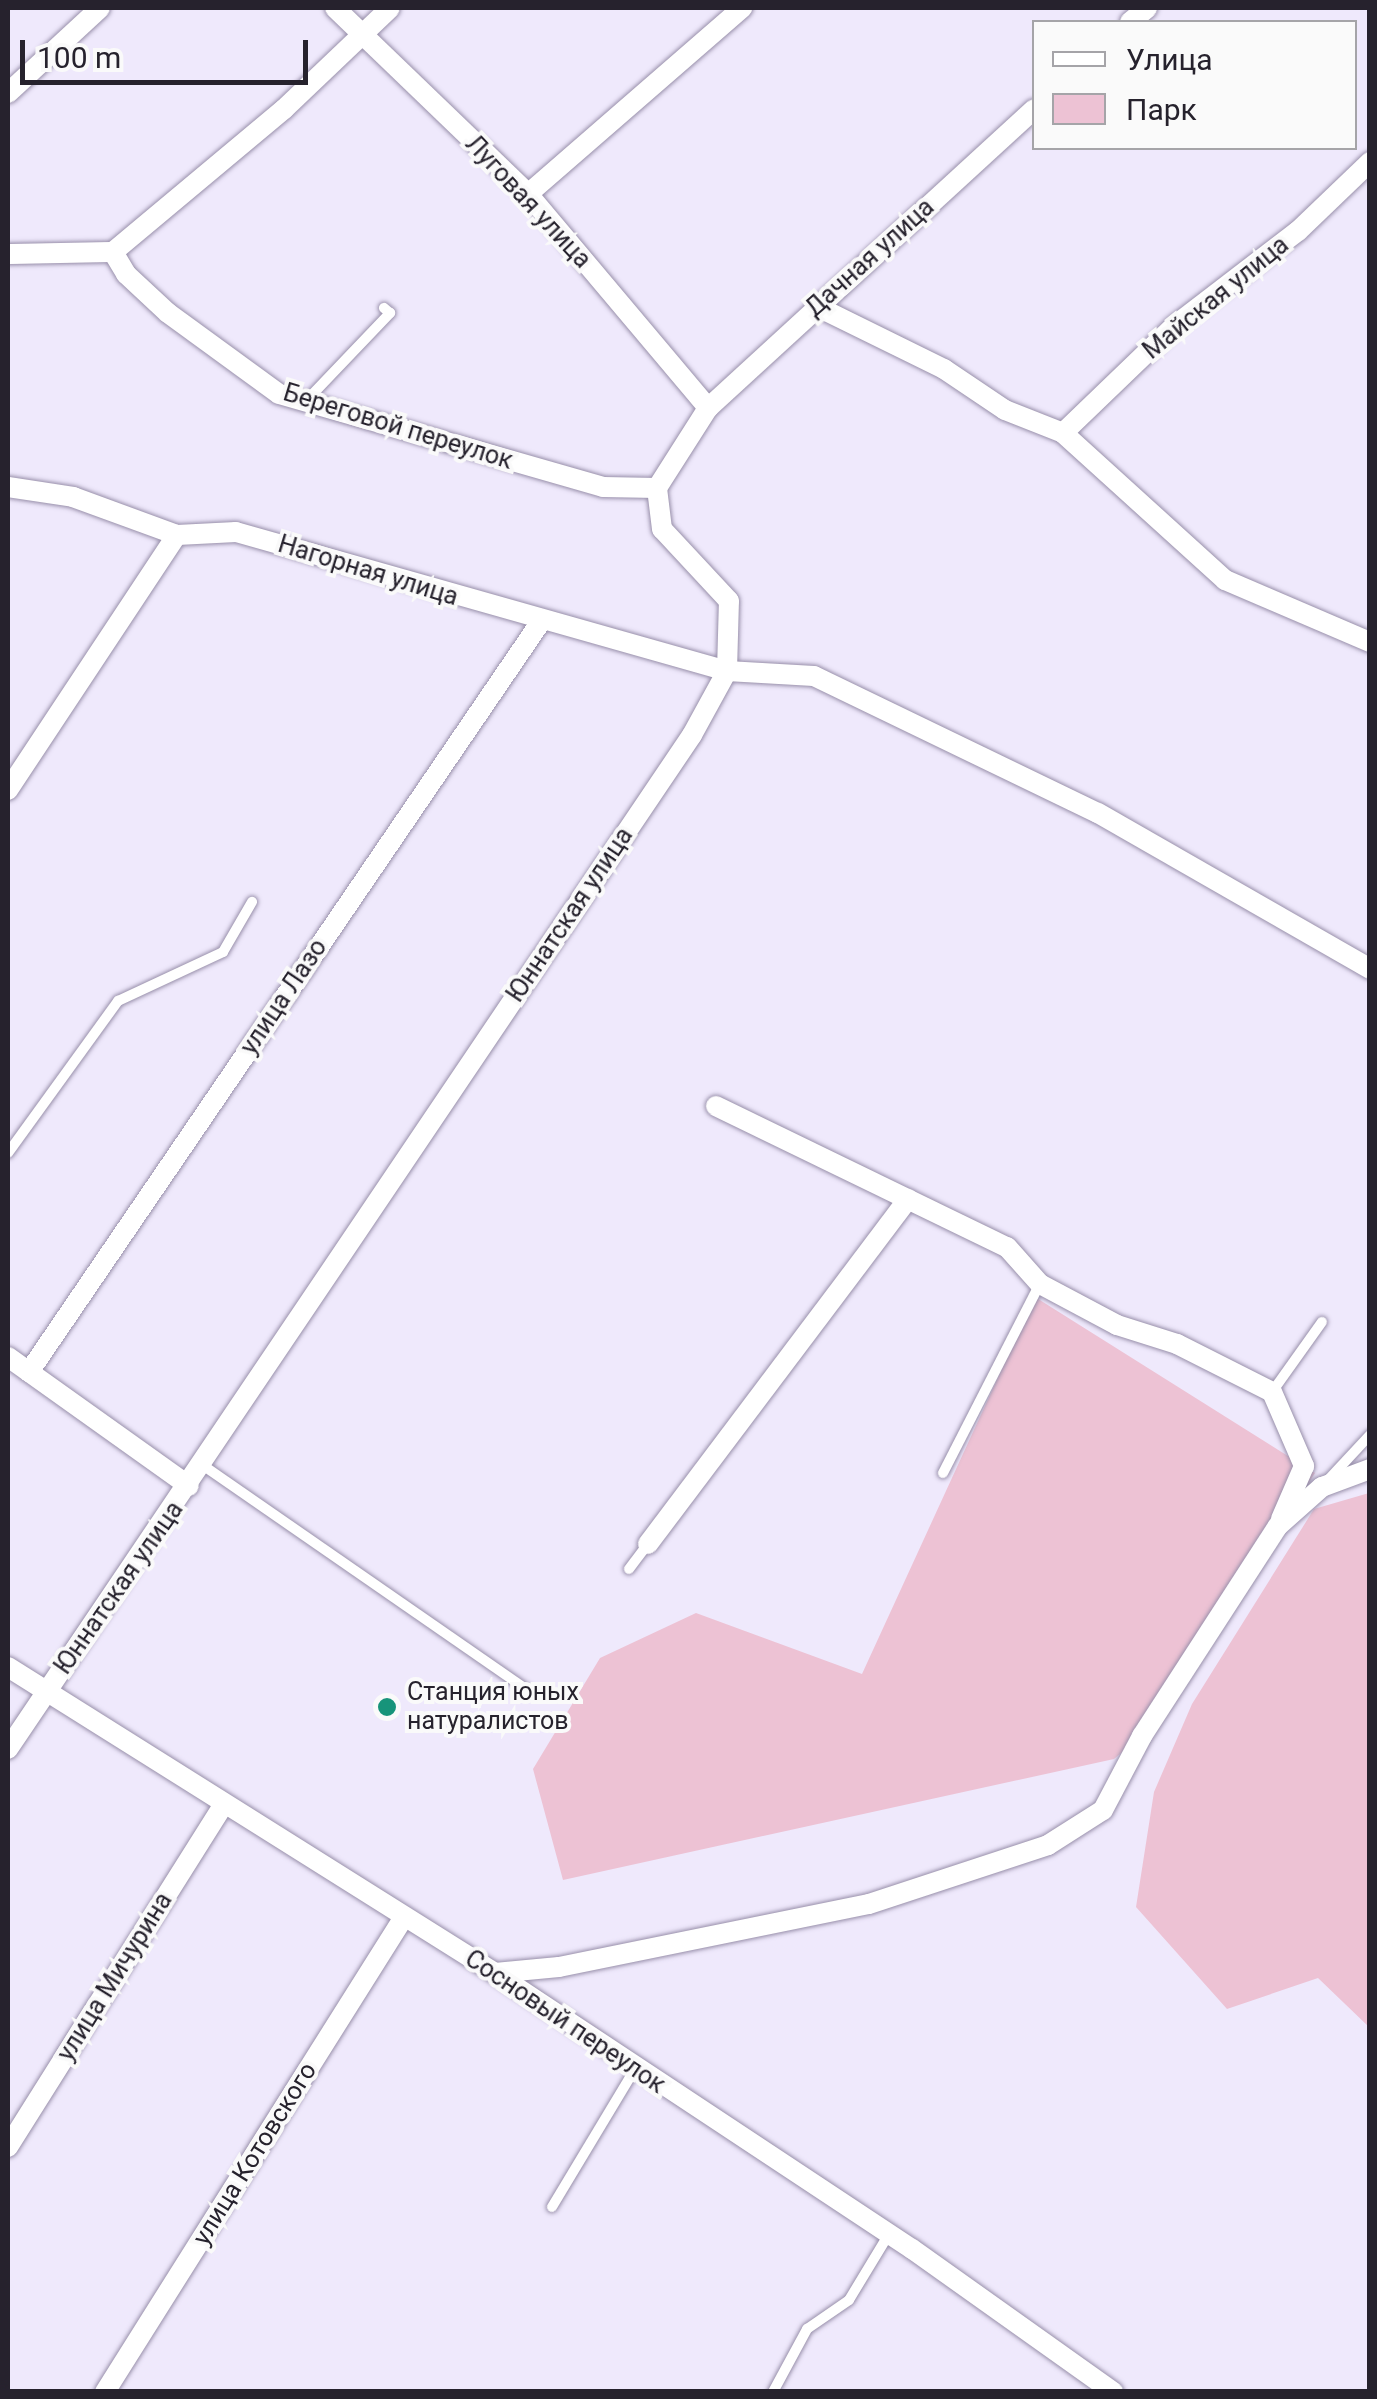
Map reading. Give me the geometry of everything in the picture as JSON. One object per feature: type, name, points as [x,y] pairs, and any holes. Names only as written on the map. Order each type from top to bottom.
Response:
[{"type":"street","points":[[8,93],[100,8]]},
{"type":"street","name":"Луговая улица","points":[[335,8],[528,194],[708,408]]},
{"type":"street","points":[[8,254],[114,252],[284,109],[390,8]]},
{"type":"street","points":[[528,194],[742,8]]},
{"type":"street","name":"Дачная улица","points":[[658,488],[708,408],[1032,111]]},
{"type":"street","name":"Майская улица","points":[[1062,433],[1174,326],[1298,232],[1370,162]]},
{"type":"street","name":"Береговой переулок","points":[[114,252],[126,274],[168,313],[279,394],[603,487],[658,488]]},
{"type":"street","points":[[816,306],[944,369],[1005,410],[1062,433],[1225,580],[1370,642]]},
{"type":"street","name":"Нагорная улица","points":[[8,487],[73,497],[177,534],[236,532],[540,623],[727,671]]},
{"type":"street","points":[[658,488],[662,529],[730,601],[727,671],[814,676],[1098,813],[1370,969]]},
{"type":"street","points":[[8,790],[177,534]]},
{"type":"street","name":"улица Лазо","points":[[29,1372],[540,623]]},
{"type":"street","name":"Юннатская улица","points":[[8,1748],[190,1486],[692,735],[727,671]]},
{"type":"street","points":[[495,1973],[558,1967],[869,1904],[1048,1845],[1103,1810],[1142,1736],[1278,1526],[1304,1466],[1272,1392],[1040,1284],[1006,1247],[716,1106]]},
{"type":"street","points":[[648,1544],[908,1199]]},
{"type":"street","points":[[8,1358],[190,1486]]},
{"type":"street","points":[[1278,1526],[1322,1487],[1370,1468]]},
{"type":"street","name":"Сосновый переулок","points":[[8,1666],[223,1806],[495,1973],[889,2234],[1113,2392]]},
{"type":"street","name":"улица Мичурина","points":[[8,2147],[223,1806]]},
{"type":"street","name":"улица Котовского","points":[[105,2392],[404,1917]]},
{"type":"lane","points":[[305,402],[390,313],[384,308]]},
{"type":"lane","points":[[8,1153],[118,1001],[222,952],[252,902]]},
{"type":"lane","points":[[943,1472],[1040,1284]]},
{"type":"lane","points":[[1272,1392],[1322,1322]]},
{"type":"lane","points":[[1322,1487],[1370,1434]]},
{"type":"lane","points":[[202,1464],[529,1692]]},
{"type":"lane","points":[[630,1569],[648,1544]]},
{"type":"lane","points":[[552,2207],[635,2068]]},
{"type":"lane","points":[[773,2392],[807,2329],[850,2300],[889,2234]]},
{"type":"green space","points":[[1035,1297],[1315,1473],[1142,1736],[1114,1759],[563,1880],[533,1769],[600,1658],[696,1613],[862,1674]]},
{"type":"green space","points":[[1369,1493],[1369,2027],[1318,1978],[1227,2009],[1136,1907],[1154,1792],[1192,1704],[1314,1509]]},
{"type":"place","name":"Станция юных натуралистов","points":[[387,1707]]}]
